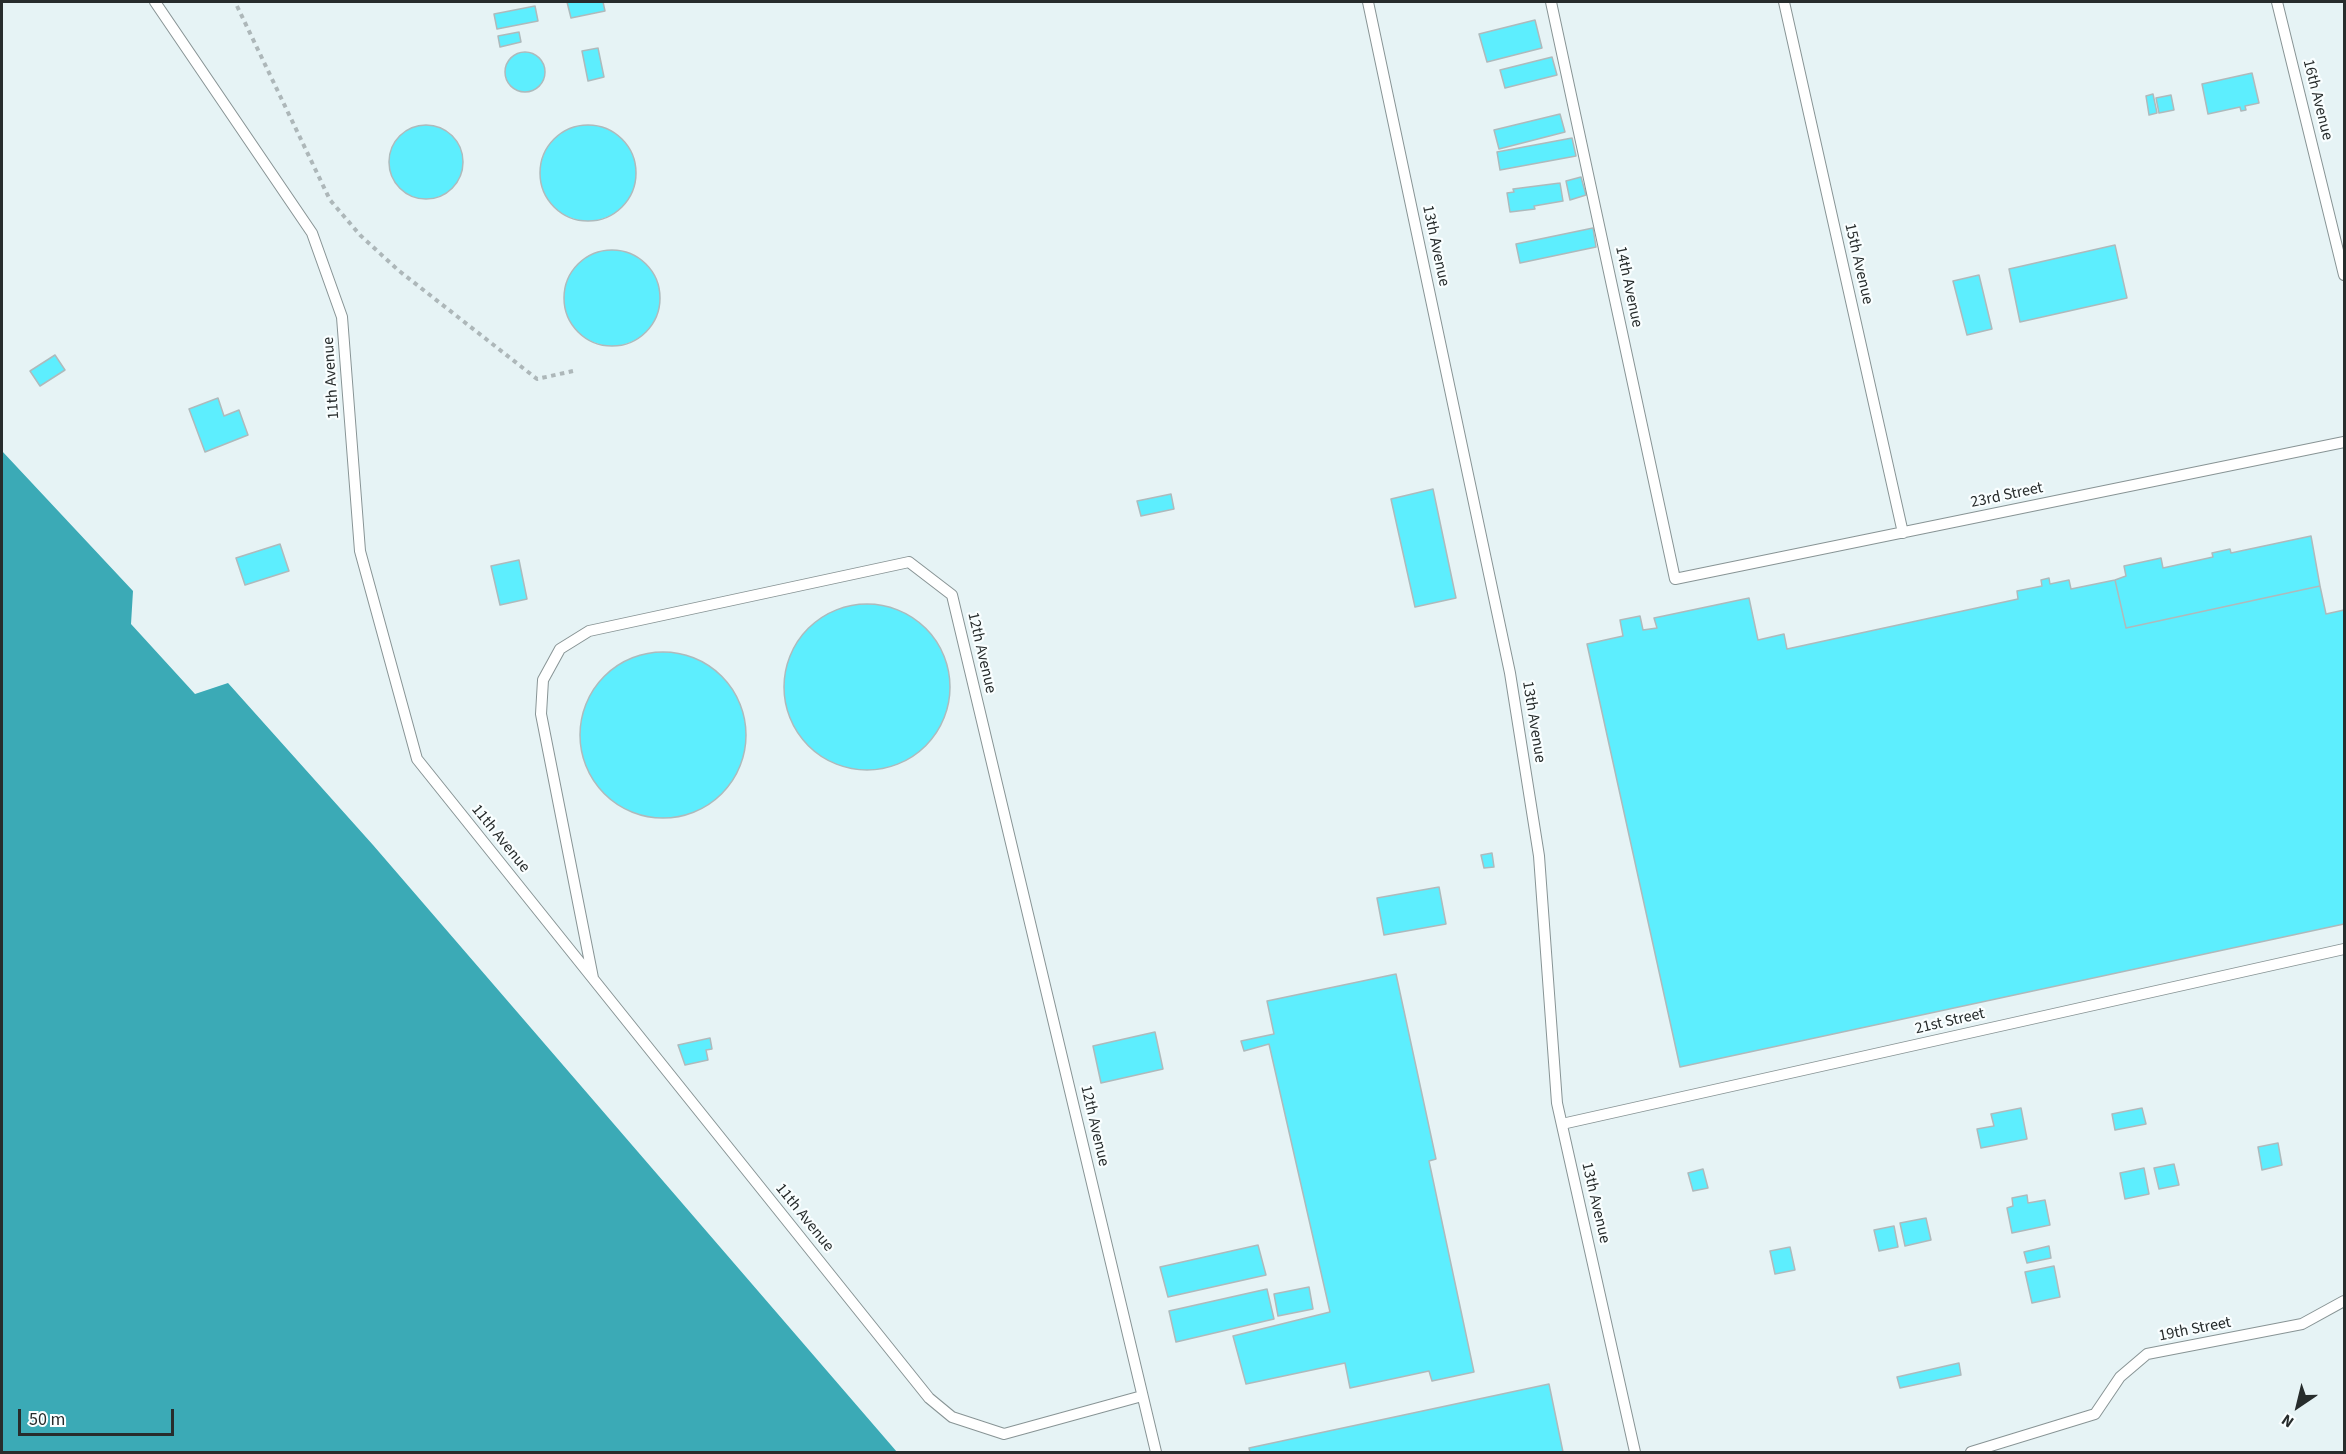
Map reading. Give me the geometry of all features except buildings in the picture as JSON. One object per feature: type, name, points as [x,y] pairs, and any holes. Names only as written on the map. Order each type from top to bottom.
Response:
[{"type":"lane","name":"11th Avenue","points":[[155,2],[312,233],[342,317],[360,551],[417,759],[929,1398],[952,1417],[1004,1434],[1142,1396]]},
{"type":"lane","name":"13th Avenue","points":[[1368,2],[1510,673],[1539,856],[1557,1103],[1635,1452]]},
{"type":"lane","name":"14th Avenue","points":[[1551,2],[1675,579]]},
{"type":"lane","name":"15th Avenue","points":[[1784,2],[1903,533]]},
{"type":"lane","name":"16th Avenue","points":[[2277,2],[2344,275]]},
{"type":"lane","name":"23rd Street","points":[[1675,579],[2344,442]]},
{"type":"lane","name":"12th Avenue","points":[[594,979],[541,714],[543,681],[560,649],[590,631],[601,628],[909,562],[952,595],[1156,1452]]},
{"type":"lane","name":"21st Street","points":[[1562,1124],[2344,949]]},
{"type":"lane","name":"19th Street","points":[[1971,1452],[2095,1414],[2120,1377],[2147,1354],[2302,1324],[2344,1301]]},
{"type":"path","points":[[237,6],[330,200],[360,235],[398,270],[537,379],[573,371]]},
{"type":"water","points":[[2,451],[133,591],[131,624],[195,694],[228,683],[373,845],[897,1452],[2,1452]]}]
